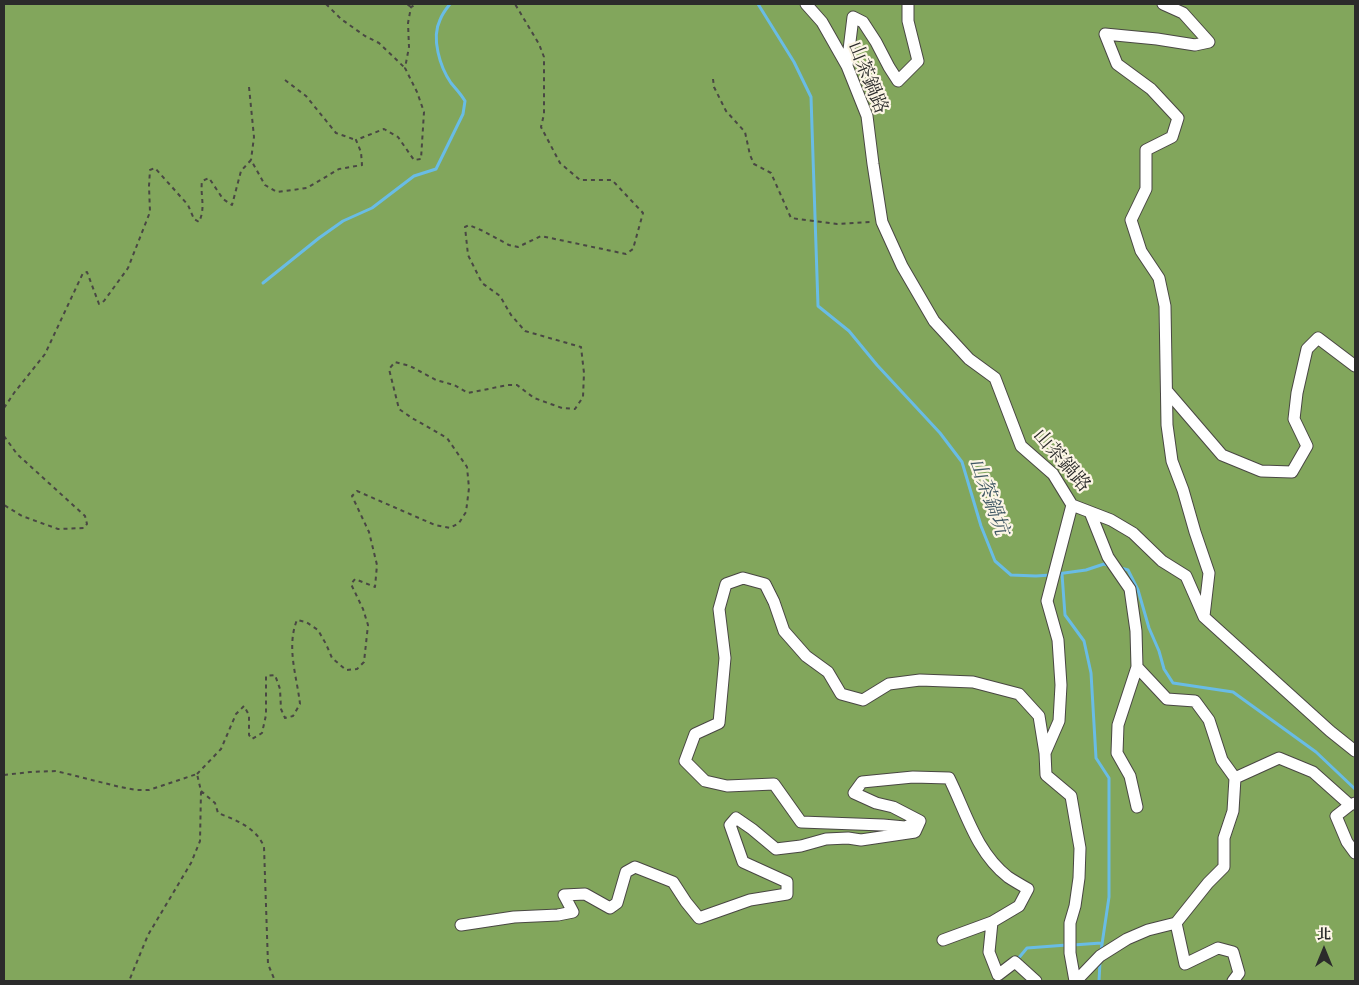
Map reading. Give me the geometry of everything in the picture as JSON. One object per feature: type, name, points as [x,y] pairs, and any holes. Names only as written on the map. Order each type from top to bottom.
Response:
[{"type":"street","name":"山茶鍋路","points":[[806,4],[822,22],[847,66],[867,116],[882,222],[902,266],[934,321],[969,359],[995,378],[1021,446],[1053,474],[1072,505],[1111,520],[1133,534],[1162,561],[1186,576],[1204,618],[1355,751]]},
{"type":"street","points":[[847,66],[853,17],[863,22],[898,81],[918,61],[908,21],[908,4]]},
{"type":"street","points":[[1163,4],[1183,12],[1209,42],[1195,45],[1157,38],[1105,34],[1117,64],[1151,89],[1178,118],[1172,137],[1146,150],[1146,189],[1131,220],[1141,251],[1159,278],[1165,306],[1167,425],[1172,461],[1209,573],[1204,618]]},
{"type":"street","points":[[1167,391],[1222,454],[1262,471],[1292,472],[1307,446],[1294,419],[1297,393],[1307,349],[1318,338],[1355,366]]},
{"type":"street","points":[[1045,752],[1059,721],[1061,685],[1058,640],[1047,601],[1072,505]]},
{"type":"street","points":[[1090,512],[1110,559],[1130,589],[1136,631],[1137,667],[1118,725],[1117,752],[1130,776],[1137,807]]},
{"type":"street","points":[[920,821],[905,827],[801,822],[774,784],[727,786],[706,781],[685,761],[695,734],[719,722],[725,658],[719,609],[726,584],[743,578],[764,584],[774,602],[784,631],[806,656],[828,672],[841,694],[863,700],[889,684],[920,680],[973,682],[1019,694],[1039,716],[1045,752],[1046,775],[1071,796],[1080,848],[1079,878],[1075,906],[1070,923],[1070,953],[1075,981]]},
{"type":"street","points":[[1075,981],[1104,954],[1127,939],[1148,930],[1176,923],[1208,883],[1224,867],[1224,838],[1233,811],[1235,778],[1222,760],[1209,720],[1195,701],[1167,699],[1137,667]]},
{"type":"street","points":[[1235,778],[1279,758],[1313,772],[1353,804],[1336,816],[1347,842],[1355,853]]},
{"type":"street","points":[[920,821],[893,807],[876,803],[854,793],[862,782],[913,777],[949,778],[972,831],[989,858],[1007,876],[1028,889],[1019,906],[992,922],[943,940]]},
{"type":"street","points":[[461,925],[514,917],[558,915],[573,912],[564,895],[585,894],[610,908],[617,903],[626,872],[635,867],[673,882],[699,918],[750,900],[787,894],[787,882],[743,862],[730,825],[736,818],[776,848],[801,846],[826,839],[848,838],[861,840],[915,832],[920,821]]},
{"type":"street","points":[[992,922],[989,952],[998,975],[1018,965],[1036,981]]},
{"type":"street","points":[[1176,923],[1185,964],[1218,948],[1233,952],[1239,973],[1233,981]]},
{"type":"path","points":[[285,80],[306,96],[336,133],[356,140],[384,129],[398,137],[414,160],[421,159],[424,112],[417,92],[405,68],[379,43],[365,36],[341,19],[326,4]]},
{"type":"path","points":[[407,4],[411,7]]},
{"type":"path","points":[[411,7],[417,4]]},
{"type":"path","points":[[4,775],[56,770],[120,787],[149,790],[197,774],[221,749],[236,714],[244,706],[249,715],[249,735],[252,739],[262,733],[266,715],[266,676],[275,675],[280,689],[281,709],[285,718],[293,716],[300,704],[292,652],[293,630],[296,620],[306,622],[318,630],[332,658],[346,670],[357,670],[364,662],[368,625],[364,609],[351,584],[355,579],[375,587],[377,565],[369,532],[352,496],[356,491],[435,524],[450,528],[459,523],[466,512],[470,488],[467,467],[447,438],[399,409],[389,369],[395,362],[410,366],[436,380],[454,385],[468,394],[517,385],[534,398],[562,408],[575,409],[583,397],[584,373],[581,347],[525,331],[511,315],[500,296],[482,283],[468,255],[465,227],[469,225],[509,245],[518,247],[541,236],[626,254],[634,248],[643,213],[612,180],[580,180],[560,163],[541,128],[544,114],[544,57],[539,44],[515,4]]},
{"type":"path","points":[[405,68],[409,47],[408,23],[411,7]]},
{"type":"path","points":[[713,78],[714,87],[726,111],[745,132],[754,164],[771,173],[791,218],[837,224],[882,222]]},
{"type":"path","points":[[4,408],[45,354],[82,273],[87,272],[99,304],[104,302],[128,268],[150,212],[150,170],[155,168],[188,205],[194,219],[200,222],[203,213],[202,181],[209,178],[223,199],[232,205],[241,171],[251,160],[254,137],[249,88]]},
{"type":"path","points":[[251,160],[265,185],[277,192],[307,188],[339,169],[362,165],[361,152],[356,140]]},
{"type":"path","points":[[4,436],[17,454],[85,516],[87,524],[84,528],[58,529],[22,516],[4,505]]},
{"type":"path","points":[[128,981],[148,935],[191,862],[200,840],[201,791],[197,774]]},
{"type":"path","points":[[201,791],[215,803],[218,813],[240,822],[260,838],[264,847],[268,964],[275,981]]},
{"type":"green space","points":[[4,4],[1355,4],[1355,981],[4,981]]},
{"type":"waterway","points":[[263,283],[343,221],[372,208],[414,176],[436,169],[463,114],[465,101],[443,69],[438,52],[437,27],[450,4]]},
{"type":"waterway","name":"山茶鍋坑","points":[[758,4],[794,62],[811,97],[818,306],[849,331],[877,365],[940,433],[962,462],[981,526],[995,561],[1011,575],[1051,575]]},
{"type":"waterway","name":"山茶鍋坑","points":[[1057,574],[1086,570],[1104,564],[1110,566]]},
{"type":"waterway","name":"山茶鍋坑","points":[[1121,568],[1128,570],[1138,590],[1164,669],[1173,683],[1233,692],[1316,752],[1355,789]]},
{"type":"waterway","points":[[1062,574],[1065,615],[1084,641],[1091,673],[1096,758],[1109,778],[1109,897],[1101,951]]},
{"type":"waterway","points":[[1073,945],[1101,943]]},
{"type":"waterway","points":[[1017,960],[1027,948],[1067,945]]},
{"type":"waterway","points":[[1099,981],[1100,962]]}]
